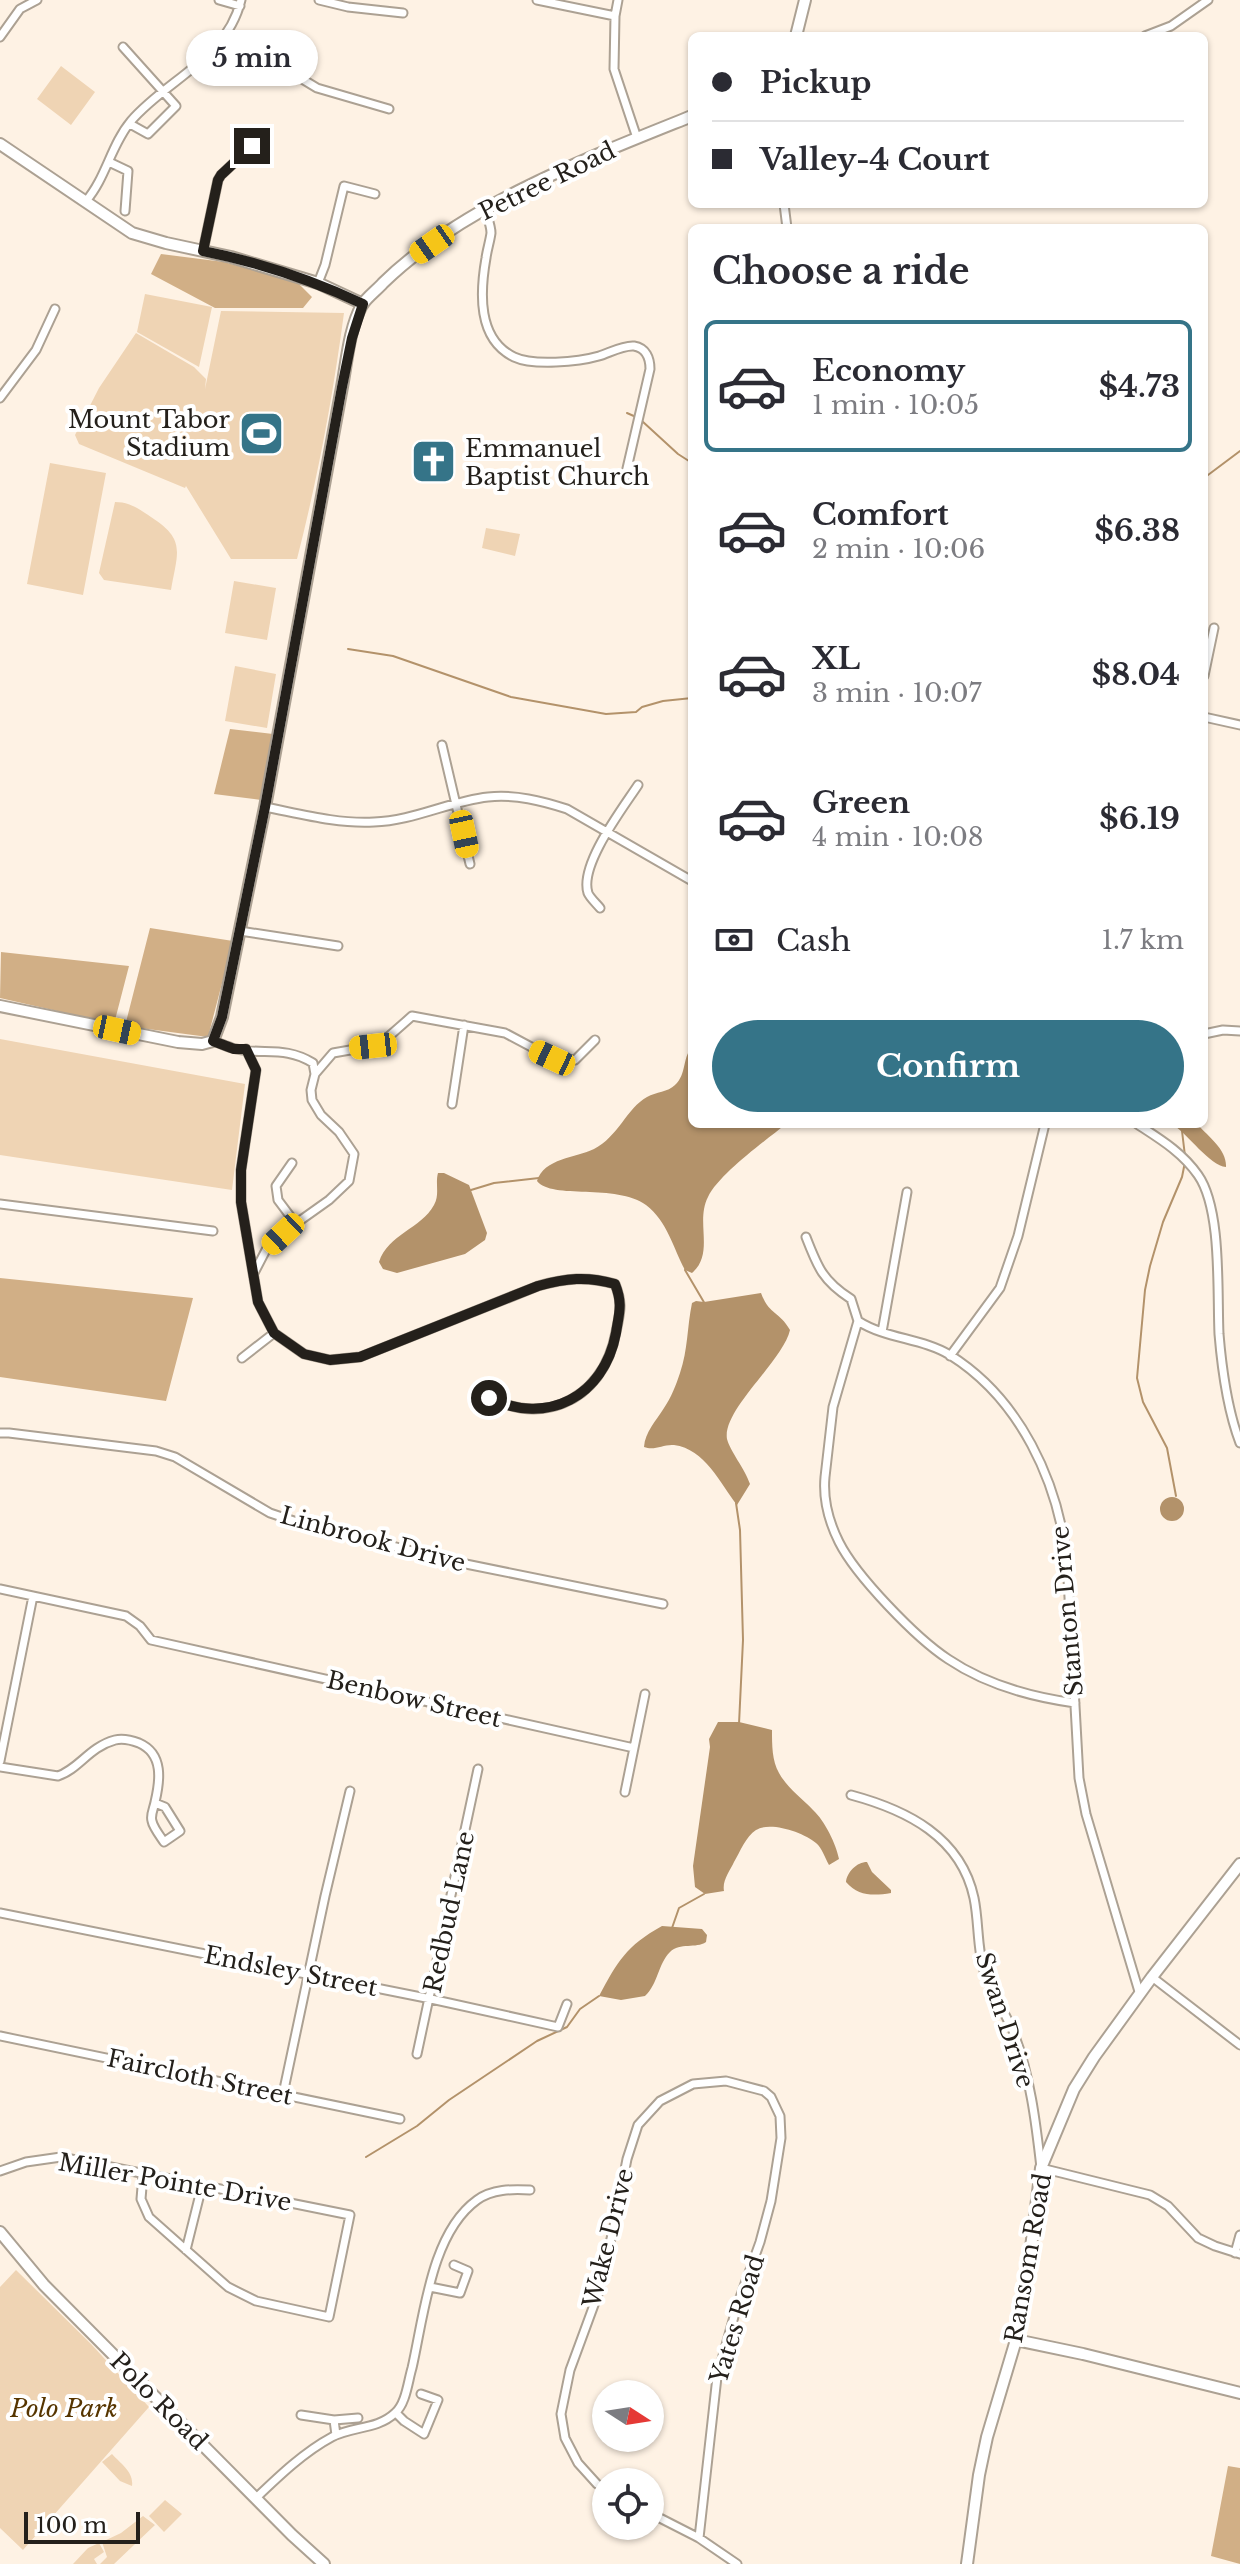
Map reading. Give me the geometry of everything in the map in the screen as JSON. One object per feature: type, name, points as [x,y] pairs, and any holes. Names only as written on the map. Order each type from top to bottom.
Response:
[{"type":"street","points":[[0,37],[20,9],[37,0]]},
{"type":"street","points":[[86,201],[95,191],[130,124],[163,91],[196,68],[226,33],[241,3],[219,0]]},
{"type":"street","points":[[319,0],[348,7],[403,13]]},
{"type":"street","points":[[537,0],[615,16]]},
{"type":"street","points":[[618,0],[614,69],[637,138]]},
{"type":"street","points":[[797,32],[805,0]]},
{"type":"street","points":[[1155,32],[1171,26],[1208,0]]},
{"type":"street","points":[[226,33],[317,88],[389,109]]},
{"type":"street","points":[[123,47],[176,106],[148,134],[130,124]]},
{"type":"street","name":"Petree Road","points":[[213,1041],[222,1017],[240,931],[344,375],[363,304],[395,271],[485,209],[556,173],[688,118]]},
{"type":"street","points":[[0,144],[132,233],[231,257],[318,283],[363,304]]},
{"type":"street","points":[[203,251],[218,180],[252,146]]},
{"type":"street","points":[[109,162],[128,171],[125,211]]},
{"type":"street","points":[[318,283],[344,186],[375,194]]},
{"type":"street","points":[[485,209],[491,234],[484,279],[484,317],[491,336],[503,350],[523,360],[542,362],[594,358],[631,346],[642,350],[649,359],[650,369],[625,477]]},
{"type":"street","points":[[0,398],[36,350],[55,309]]},
{"type":"street","points":[[1208,657],[1214,628]]},
{"type":"street","points":[[1208,718],[1240,725]]},
{"type":"street","points":[[442,745],[470,864]]},
{"type":"street","points":[[600,908],[588,893],[593,857],[638,785]]},
{"type":"street","points":[[265,807],[342,822],[377,822],[488,797],[546,802],[567,809],[688,879]]},
{"type":"street","points":[[240,931],[338,946]]},
{"type":"street","points":[[0,1006],[178,1042],[202,1044],[213,1041],[234,1049],[281,1050],[300,1055],[313,1063],[312,1100],[354,1154],[349,1181],[267,1248],[253,1275]]},
{"type":"street","points":[[315,1074],[333,1053],[373,1046],[412,1016],[505,1033],[552,1058],[575,1060],[595,1040]]},
{"type":"street","points":[[452,1104],[464,1025]]},
{"type":"street","points":[[1208,1033],[1240,1031]]},
{"type":"street","points":[[246,1049],[256,1070],[241,1170],[241,1202],[258,1302],[274,1333],[304,1354],[330,1360],[360,1357],[566,1278],[594,1278],[615,1284],[622,1301],[613,1347],[602,1372],[583,1392],[559,1405],[532,1410],[507,1407],[476,1389]]},
{"type":"street","points":[[950,1356],[1000,1288],[1018,1236],[1044,1128]]},
{"type":"street","points":[[1143,1128],[1181,1154],[1200,1178],[1211,1203],[1219,1338],[1228,1403],[1240,1443]]},
{"type":"street","points":[[292,1163],[276,1186],[278,1200],[296,1224]]},
{"type":"street","points":[[882,1332],[907,1192]]},
{"type":"street","points":[[0,1204],[213,1231]]},
{"type":"street","points":[[806,1237],[818,1269],[831,1286],[851,1299],[858,1321],[833,1407],[825,1477],[829,1516],[840,1543],[857,1569],[897,1614],[947,1659],[1011,1689],[1075,1703]]},
{"type":"street","name":"Stanton Drive","points":[[858,1321],[869,1328],[929,1345],[979,1375],[1004,1401],[1041,1464],[1055,1495],[1067,1561],[1079,1778],[1086,1814],[1140,1995]]},
{"type":"street","points":[[242,1358],[274,1333]]},
{"type":"street","name":"Linbrook Drive","points":[[0,1433],[156,1451],[175,1457],[270,1513],[300,1523],[456,1562],[663,1604]]},
{"type":"street","name":"Benbow Street","points":[[0,1589],[126,1616],[140,1626],[151,1640],[634,1748]]},
{"type":"street","points":[[0,1761],[33,1596]]},
{"type":"street","points":[[625,1792],[645,1694]]},
{"type":"street","points":[[0,1767],[61,1775],[97,1747],[117,1739],[127,1739],[144,1746],[156,1761],[160,1776],[155,1803],[152,1821],[164,1842],[180,1831],[165,1807],[155,1803]]},
{"type":"street","name":"Redbud Lane","points":[[417,2054],[478,1769]]},
{"type":"street","points":[[283,2094],[350,1791]]},
{"type":"street","name":"Swan Drive","points":[[851,1795],[886,1807],[930,1830],[943,1840],[967,1872],[975,1901],[983,1968],[995,2000],[1012,2029],[1024,2065],[1041,2168]]},
{"type":"street","name":"Ransom Road","points":[[967,2564],[987,2437],[1024,2303],[1041,2168],[1074,2089],[1094,2057],[1240,1864]]},
{"type":"street","name":"Endsley Street","points":[[0,1913],[558,2027],[567,2004]]},
{"type":"street","points":[[1152,1977],[1240,2045]]},
{"type":"street","name":"Faircloth Street","points":[[0,2036],[400,2119]]},
{"type":"street","name":"Wake Drive","points":[[592,2478],[578,2463],[565,2438],[561,2414],[570,2370],[598,2294],[627,2159],[638,2125],[660,2101],[693,2084],[726,2081],[764,2091],[774,2103]]},
{"type":"street","name":"Yates Road","points":[[699,2538],[717,2377],[771,2201],[781,2138],[780,2116],[774,2103]]},
{"type":"street","name":"Miller Pointe Drive","points":[[0,2171],[26,2162],[61,2157],[350,2215],[329,2317],[244,2296],[228,2287],[186,2250]]},
{"type":"street","points":[[1041,2168],[1150,2195],[1168,2206],[1198,2238],[1238,2253],[1240,2235]]},
{"type":"street","points":[[143,2175],[141,2199],[145,2211],[186,2250],[202,2186]]},
{"type":"street","points":[[256,2498],[312,2449],[336,2435],[371,2427],[396,2413],[409,2377],[443,2244],[459,2218],[478,2199],[503,2189],[530,2190]]},
{"type":"street","name":"Polo Road","points":[[0,2232],[44,2285],[324,2564]]},
{"type":"street","points":[[430,2287],[460,2293],[468,2271],[454,2265]]},
{"type":"street","points":[[1016,2340],[1240,2393]]},
{"type":"street","points":[[396,2413],[424,2434],[438,2400],[421,2394]]},
{"type":"street","points":[[301,2415],[334,2420],[358,2418]]},
{"type":"street","points":[[334,2420],[336,2435]]},
{"type":"street","points":[[664,2520],[699,2538],[737,2564]]},
{"type":"green space","points":[[61,66],[95,92],[71,125],[37,99]]},
{"type":"green space","points":[[145,294],[212,307],[199,367],[137,332]]},
{"type":"green space","name":"Mount Tabor Stadium","points":[[221,311],[344,313],[324,436],[297,559],[231,559],[186,486],[79,444],[75,435],[99,388],[136,333],[194,367],[206,379],[205,389]]},
{"type":"green space","points":[[50,463],[106,473],[83,595],[27,584]]},
{"type":"green space","points":[[115,502],[138,509],[162,525],[175,540],[177,557],[171,590],[104,580],[99,573]]},
{"type":"green space","points":[[486,528],[520,534],[515,556],[482,548]]},
{"type":"green space","points":[[234,581],[276,588],[267,640],[225,633]]},
{"type":"green space","points":[[235,666],[276,674],[267,728],[225,721]]},
{"type":"green space","points":[[0,1039],[245,1084],[232,1190],[0,1155]]},
{"type":"green space","name":"Polo Park","points":[[16,2270],[149,2407],[23,2550],[0,2528],[0,2287]]},
{"type":"green space","points":[[112,2454],[129,2472],[132,2486],[120,2481],[102,2462]]},
{"type":"green space","points":[[165,2500],[182,2514],[164,2532],[149,2516]]},
{"type":"green space","points":[[143,2516],[155,2525],[114,2564],[100,2564],[107,2557],[102,2542],[121,2533]]},
{"type":"green space","points":[[99,2543],[104,2552],[94,2559],[97,2564],[73,2564],[88,2548]]},
{"type":"shaded area","points":[[161,254],[224,262],[298,283],[312,297],[303,308],[215,308],[151,274]]},
{"type":"shaded area","points":[[230,729],[273,734],[261,800],[214,794]]},
{"type":"shaded area","points":[[150,928],[233,941],[208,1037],[125,1026]]},
{"type":"shaded area","points":[[1,952],[129,966],[114,1024],[0,998]]},
{"type":"shaded area","points":[[687,1056],[688,1128],[781,1128],[743,1158],[708,1197],[703,1217],[704,1247],[699,1265],[692,1273],[685,1270],[665,1227],[646,1205],[618,1195],[556,1190],[537,1181],[553,1163],[602,1144],[640,1102],[675,1085]]},
{"type":"shaded area","points":[[1201,1128],[1224,1155],[1226,1167],[1206,1156],[1178,1129]]},
{"type":"shaded area","points":[[438,1173],[469,1185],[487,1233],[485,1240],[465,1254],[397,1273],[383,1269],[379,1262],[383,1252],[434,1205]]},
{"type":"shaded area","points":[[0,1278],[193,1298],[166,1401],[0,1377]]},
{"type":"shaded area","points":[[761,1293],[767,1305],[790,1330],[728,1427],[727,1439],[750,1484],[737,1505],[711,1468],[695,1453],[674,1445],[644,1447],[649,1431],[669,1400],[680,1373],[692,1303]]},
{"type":"shaded area","points":[[1172,1497],[1181,1500],[1184,1509],[1181,1518],[1172,1521],[1163,1518],[1160,1509],[1163,1500]]},
{"type":"shaded area","points":[[718,1722],[739,1722],[772,1730],[772,1747],[779,1773],[822,1820],[839,1859],[829,1865],[820,1848],[810,1839],[786,1829],[762,1828],[752,1833],[744,1844],[725,1879],[724,1891],[705,1894],[695,1887],[693,1866],[709,1739]]},
{"type":"shaded area","points":[[867,1862],[891,1893],[866,1894],[846,1882],[853,1868]]},
{"type":"shaded area","points":[[662,1926],[702,1929],[707,1935],[706,1942],[678,1947],[670,1952],[645,1996],[621,2000],[599,1996],[624,1955]]},
{"type":"shaded area","points":[[1228,2466],[1240,2468],[1240,2564],[1211,2556]]},
{"type":"waterway","points":[[627,413],[636,417]]},
{"type":"waterway","points":[[642,421],[688,460]]},
{"type":"waterway","points":[[1208,475],[1240,451]]},
{"type":"waterway","points":[[348,649],[393,656],[511,697],[606,714],[636,712],[663,701],[688,698]]},
{"type":"waterway","points":[[1182,1131],[1185,1156]]},
{"type":"waterway","points":[[1176,1496],[1167,1448],[1143,1402],[1137,1378],[1150,1266],[1185,1162]]},
{"type":"waterway","points":[[471,1190],[494,1183],[539,1178]]},
{"type":"waterway","points":[[686,1267],[705,1304]]},
{"type":"waterway","points":[[736,1503],[740,1530],[743,1640],[739,1724]]},
{"type":"waterway","points":[[672,1928],[679,1908],[704,1894]]},
{"type":"waterway","points":[[366,2157],[417,2126],[449,2100],[537,2041],[567,2027],[580,2009],[599,1996]]},
{"type":"place","name":"Mount Tabor Stadium","points":[[261,433]]},
{"type":"place","name":"Emmanuel Baptist Church","points":[[434,462]]},
{"type":"route","points":[[252,146],[218,180],[203,251],[318,283],[363,304],[342,387],[265,807],[222,1017],[213,1041],[234,1049],[246,1049],[256,1070],[241,1170],[241,1202],[258,1302],[281,1340],[304,1354],[330,1360],[360,1357],[538,1286],[566,1278],[594,1278],[615,1284],[622,1301],[613,1347],[602,1372],[583,1392],[559,1405],[532,1410],[507,1407],[489,1398]]}]
